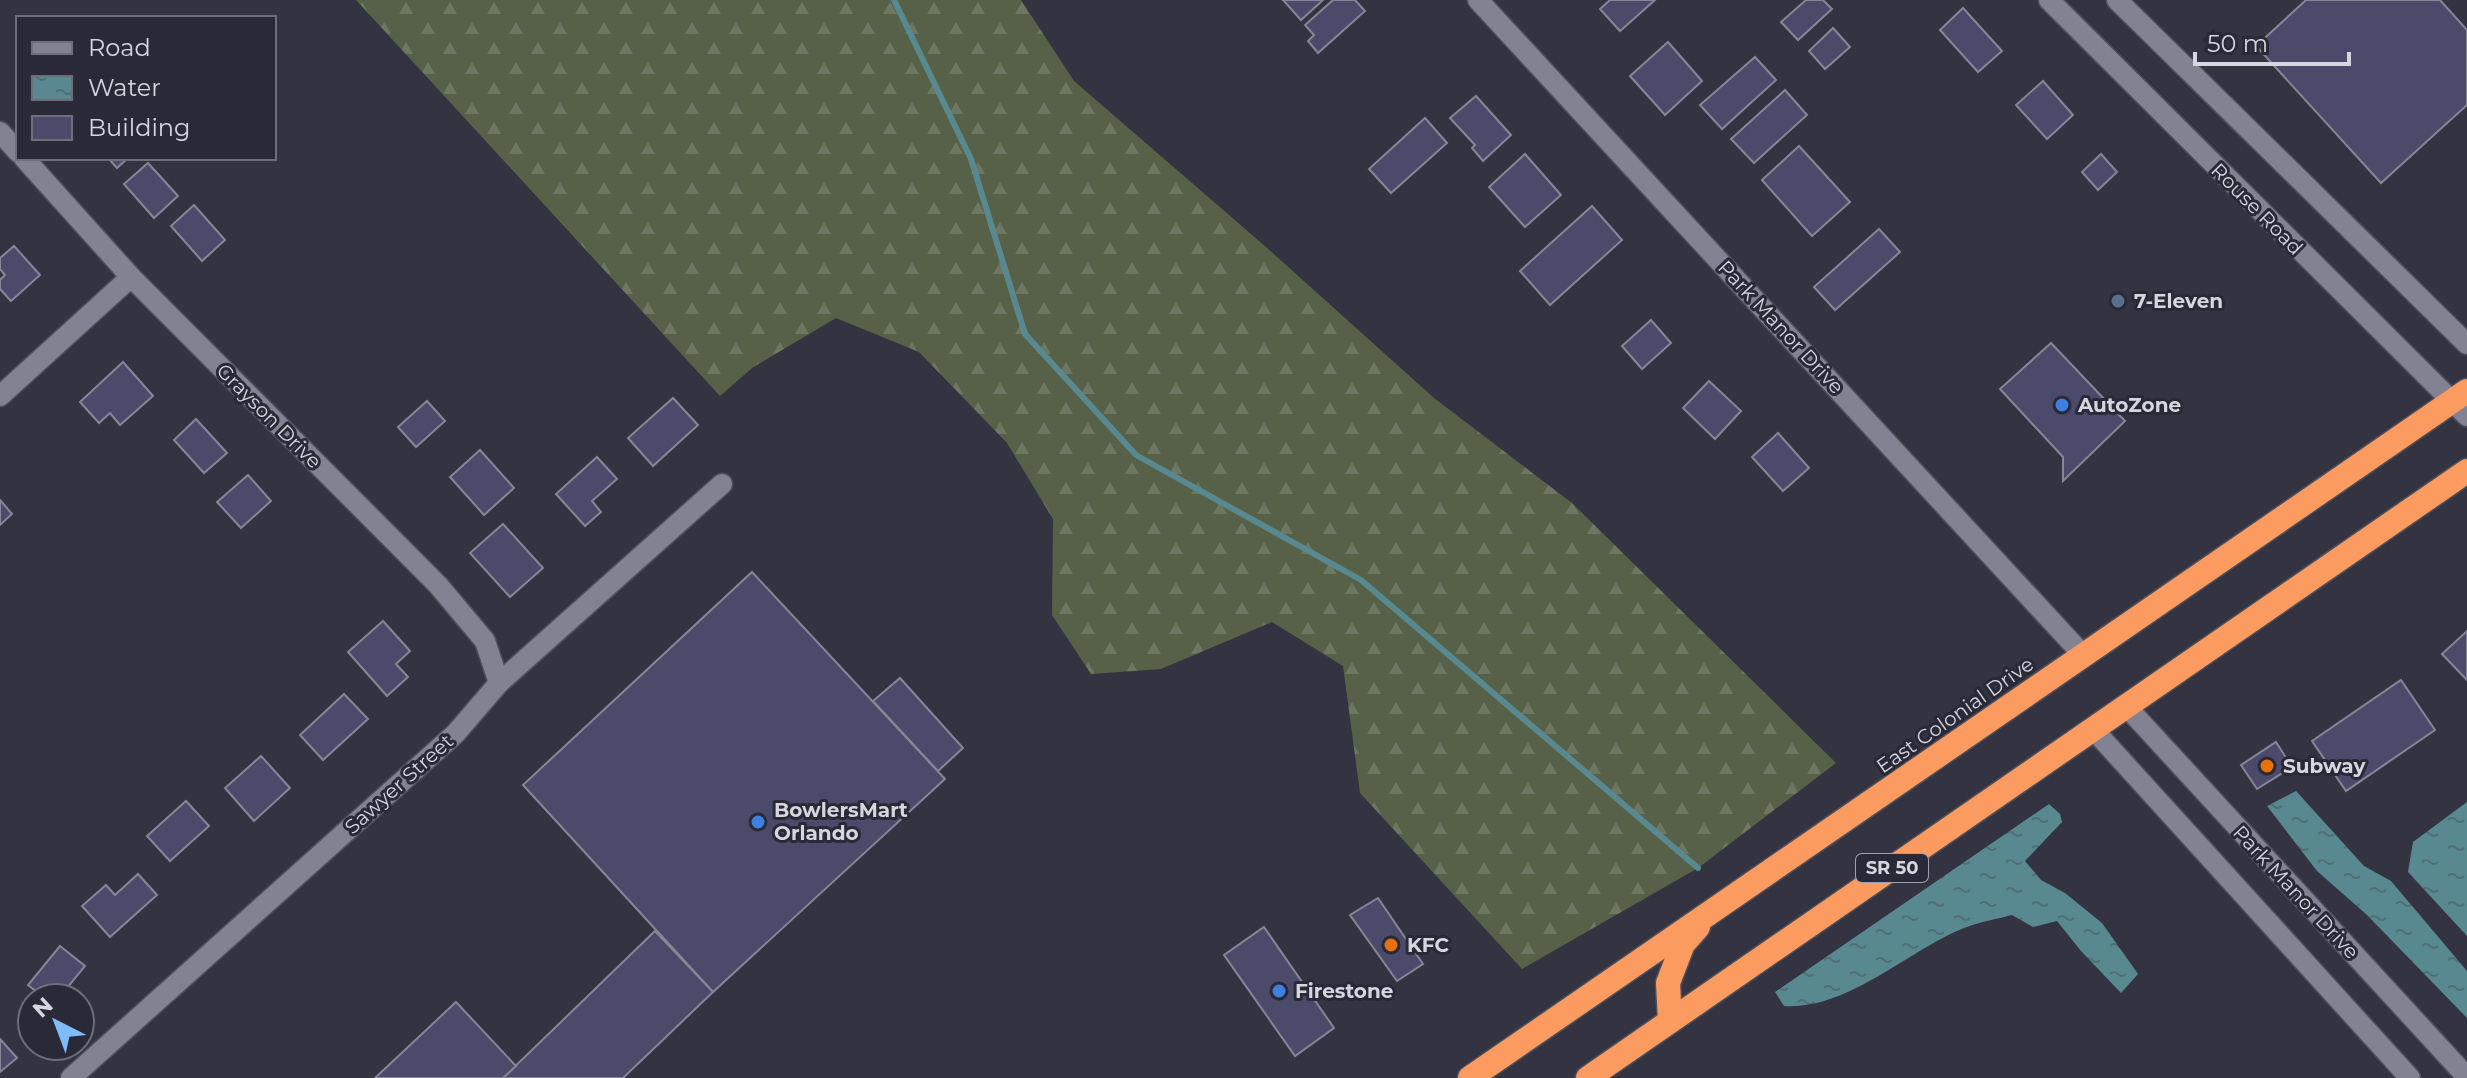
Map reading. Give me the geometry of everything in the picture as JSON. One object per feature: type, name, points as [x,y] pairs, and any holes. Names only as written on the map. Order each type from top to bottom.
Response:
[{"type":"highway","name":"East Colonial Drive","points":[[1470,1078],[2083,655],[2462,403]]},
{"type":"highway","name":"SR 50","points":[[1588,1078],[2467,471]]},
{"type":"highway","points":[[1670,1021],[1668,983],[1683,944],[1713,910]]},
{"type":"street","name":"Park Manor Drive","points":[[1478,0],[2083,655]]},
{"type":"street","name":"Rouse Road","points":[[2049,0],[2134,88],[2462,403]]},
{"type":"street","points":[[2117,0],[2467,344]]},
{"type":"street","points":[[0,132],[16,150]]},
{"type":"street","name":"Grayson Drive","points":[[26,160],[131,277],[438,585],[485,641],[499,683]]},
{"type":"street","points":[[0,396],[131,277]]},
{"type":"street","name":"Sawyer Street","points":[[71,1078],[456,733],[499,683],[722,484]]},
{"type":"street","name":"Park Manor Drive","points":[[2126,706],[2467,1077]]},
{"type":"street","name":"Park Manor Drive","points":[[2093,729],[2410,1078]]},
{"type":"green space","points":[[356,0],[1021,0],[1074,81],[1434,398],[1572,503],[1836,763],[1698,868],[1522,969],[1360,793],[1343,666],[1272,622],[1161,669],[1091,674],[1052,615],[1053,519],[1007,443],[919,352],[836,318],[752,368],[720,396]]},
{"type":"water","points":[[2296,791],[2364,866],[2391,881],[2467,971],[2467,1018],[2367,915],[2317,871],[2267,806]]},
{"type":"water","points":[[2467,802],[2467,936],[2408,872],[2413,842]]},
{"type":"water","points":[[2049,804],[2060,814],[2062,822],[2025,861],[2041,880],[2065,893],[2102,923],[2138,974],[2121,993],[2057,921],[2033,927],[2012,915],[1964,928],[1831,999],[1808,1005],[1784,1006],[1775,992]]},
{"type":"building","points":[[1283,0],[1323,0],[1301,20]]},
{"type":"building","points":[[1333,0],[1355,0],[1365,11],[1318,53],[1308,41],[1314,35],[1305,25]]},
{"type":"building","points":[[1610,0],[1655,0],[1620,31],[1600,9]]},
{"type":"building","points":[[1806,0],[1823,0],[1832,9],[1798,40],[1781,22]]},
{"type":"building","points":[[2306,0],[2440,0],[2467,30],[2467,105],[2381,183],[2256,46]]},
{"type":"building","points":[[1963,8],[2002,51],[1978,72],[1940,30]]},
{"type":"building","points":[[1833,28],[1850,47],[1825,69],[1809,51]]},
{"type":"building","points":[[1668,42],[1702,81],[1665,115],[1630,76]]},
{"type":"building","points":[[1755,57],[1776,80],[1722,129],[1700,105]]},
{"type":"building","points":[[2043,81],[2073,115],[2047,139],[2016,105]]},
{"type":"building","points":[[1785,90],[1807,115],[1754,163],[1731,139]]},
{"type":"building","points":[[1476,96],[1511,135],[1483,161],[1472,148],[1475,145],[1450,118]]},
{"type":"building","points":[[1425,118],[1447,143],[1391,193],[1369,169]]},
{"type":"building","points":[[1799,146],[1850,202],[1812,236],[1762,180]]},
{"type":"building","points":[[1525,154],[1561,195],[1525,227],[1489,187]]},
{"type":"building","points":[[2101,154],[2117,172],[2098,190],[2082,172]]},
{"type":"building","points":[[110,160],[126,160],[117,168]]},
{"type":"building","points":[[148,163],[178,196],[154,218],[124,184]]},
{"type":"building","points":[[194,205],[225,240],[202,261],[171,226]]},
{"type":"building","points":[[1592,206],[1622,240],[1550,305],[1520,271]]},
{"type":"building","points":[[1879,229],[1900,252],[1835,310],[1814,287]]},
{"type":"building","points":[[14,246],[40,275],[11,301],[0,289],[0,280],[5,275],[0,269],[0,258]]},
{"type":"building","points":[[1651,320],[1671,343],[1642,369],[1622,346]]},
{"type":"building","name":"AutoZone","points":[[2051,343],[2125,421],[2063,481],[2063,457],[2000,389]]},
{"type":"building","points":[[123,362],[153,396],[120,425],[110,413],[99,423],[80,402]]},
{"type":"building","points":[[1709,381],[1741,411],[1715,439],[1683,408]]},
{"type":"building","points":[[673,398],[698,425],[653,466],[628,438]]},
{"type":"building","points":[[427,401],[445,421],[416,447],[398,427]]},
{"type":"building","points":[[196,419],[227,453],[204,473],[174,440]]},
{"type":"building","points":[[1778,433],[1809,468],[1783,491],[1752,457]]},
{"type":"building","points":[[480,450],[514,488],[484,515],[450,477]]},
{"type":"building","points":[[597,457],[617,479],[592,501],[601,512],[585,526],[556,494]]},
{"type":"building","points":[[248,475],[271,501],[241,528],[217,502]]},
{"type":"building","points":[[0,500],[12,514],[0,525]]},
{"type":"building","points":[[503,524],[543,568],[510,597],[470,553]]},
{"type":"building","points":[[752,572],[945,779],[713,992],[523,785]]},
{"type":"building","points":[[383,621],[410,651],[396,664],[408,677],[387,696],[348,652]]},
{"type":"building","points":[[2467,631],[2467,680],[2442,654]]},
{"type":"building","points":[[900,678],[963,748],[938,771],[873,701]]},
{"type":"building","points":[[2401,680],[2435,730],[2346,791],[2312,741]]},
{"type":"building","points":[[344,694],[368,719],[323,760],[300,735]]},
{"type":"building","name":"Subway","points":[[2276,742],[2292,767],[2257,789],[2241,765]]},
{"type":"building","points":[[261,756],[290,788],[254,821],[225,788]]},
{"type":"building","points":[[186,801],[209,826],[170,861],[147,836]]},
{"type":"building","points":[[138,874],[157,895],[110,937],[82,906],[106,885],[115,895]]},
{"type":"building","points":[[1378,898],[1423,964],[1397,981],[1350,915]]},
{"type":"building","name":"Firestone","points":[[1264,927],[1334,1028],[1295,1056],[1224,955]]},
{"type":"building","points":[[655,931],[713,992],[623,1078],[503,1078]]},
{"type":"building","points":[[60,946],[85,966],[72,982],[30,982]]},
{"type":"building","points":[[456,1002],[516,1066],[503,1078],[375,1078]]},
{"type":"building","points":[[0,1039],[16,1059],[0,1072]]},
{"type":"waterway","points":[[894,0],[971,159],[1025,334],[1136,455],[1361,580],[1698,868]]},
{"type":"place","name":"7-Eleven","points":[[2118,301]]},
{"type":"place","name":"AutoZone","points":[[2062,405]]},
{"type":"place","name":"Subway","points":[[2267,766]]},
{"type":"place","name":"BowlersMart Orlando","points":[[758,822]]},
{"type":"place","name":"KFC","points":[[1391,945]]},
{"type":"place","name":"Firestone","points":[[1279,991]]}]
